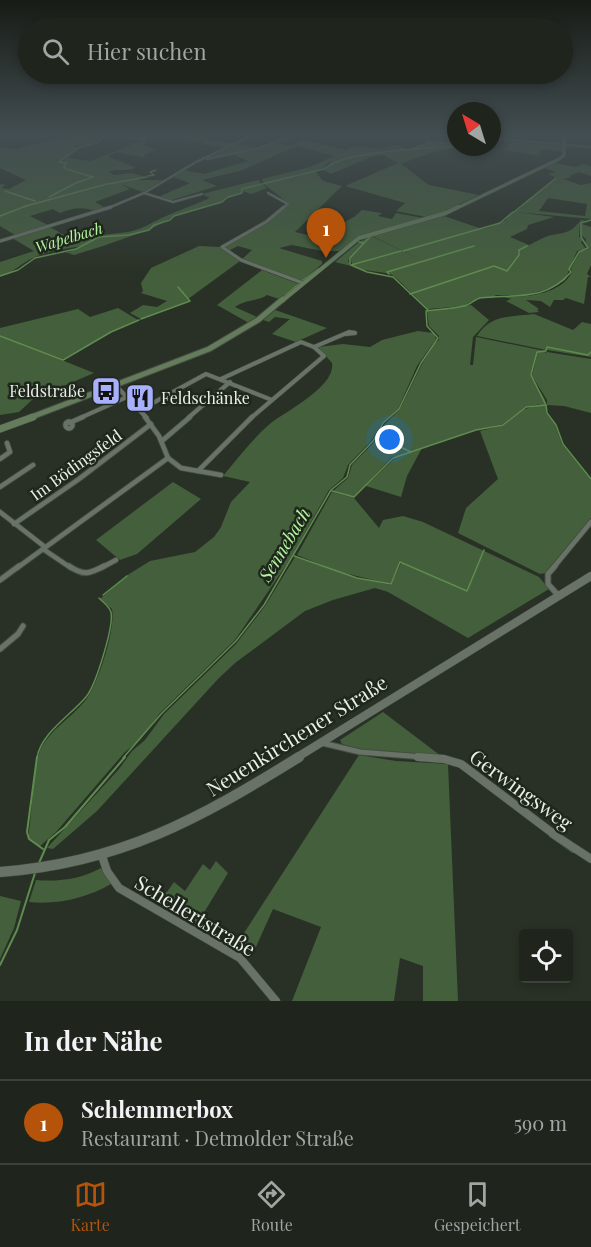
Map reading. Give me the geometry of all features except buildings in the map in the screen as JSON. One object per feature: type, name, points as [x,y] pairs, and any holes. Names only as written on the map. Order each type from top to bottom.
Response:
[{"type":"main road","points":[[0,429],[191,356],[229,338],[258,320],[359,238],[446,213],[509,183]]},
{"type":"street","points":[[0,241],[105,210],[162,183]]},
{"type":"street","points":[[144,193],[173,202],[202,194]]},
{"type":"street","points":[[268,193],[288,204],[264,223],[222,247],[241,260],[303,283]]},
{"type":"street","points":[[314,347],[345,334]]},
{"type":"street","points":[[198,471],[272,399],[324,358],[323,354],[314,347],[301,342],[221,379]]},
{"type":"street","points":[[140,410],[204,375],[230,382],[272,399]]},
{"type":"street","points":[[163,440],[230,382]]},
{"type":"street","points":[[115,385],[140,410],[163,440],[168,459],[182,468],[221,476]]},
{"type":"street","points":[[69,423],[127,397]]},
{"type":"street","name":"Im Bödingsfeld","points":[[14,524],[79,479],[151,424]]},
{"type":"street","points":[[0,459],[10,452],[7,443]]},
{"type":"street","points":[[0,580],[168,459]]},
{"type":"street","points":[[0,487],[33,465]]},
{"type":"street","points":[[0,512],[44,548],[81,574],[88,574],[116,560]]},
{"type":"street","points":[[558,595],[548,584],[548,574],[591,522]]},
{"type":"street","name":"Neuenkirchener Straße","points":[[0,872],[42,868],[102,856],[184,825],[591,576]]},
{"type":"street","points":[[0,649],[18,634],[22,626]]},
{"type":"street","name":"Gerwingsweg","points":[[322,742],[360,752],[444,759],[461,764],[559,838],[591,859]]},
{"type":"street","name":"Schellertstraße","points":[[102,856],[107,871],[119,888],[240,958],[276,1001]]},
{"type":"green space","points":[[21,183],[158,183],[143,192],[120,184],[130,189],[95,202],[106,208],[96,212],[78,208],[60,213],[53,209],[30,216],[48,225],[15,235],[0,226],[0,184],[6,185],[1,188],[9,189]]},
{"type":"green space","points":[[189,183],[209,183],[217,186],[169,201],[158,197]]},
{"type":"green space","points":[[247,183],[261,183],[267,188],[251,194],[243,191],[223,202],[175,216],[151,229],[74,255],[62,251],[69,252],[83,246],[45,253],[0,276],[0,262],[34,251],[12,238],[50,227],[78,243],[96,236],[130,231],[210,198],[202,194]]},
{"type":"green space","points":[[263,183],[330,183],[342,186],[295,232],[317,237],[354,217],[362,210],[382,213],[378,216],[392,219],[396,213],[423,218],[362,235],[339,251],[322,251],[292,245],[279,248],[322,261],[322,264],[300,282],[241,260],[252,250],[238,246],[228,251],[224,247],[266,222],[289,204]]},
{"type":"green space","points":[[353,183],[426,183],[479,195],[443,212],[426,217],[396,211],[405,203],[345,186]]},
{"type":"green space","points":[[551,183],[581,185],[591,183],[591,219],[516,212],[554,217],[528,225],[527,229],[510,237],[529,245],[568,231],[581,220],[585,220],[580,223],[579,237],[583,240],[581,242],[586,249],[577,251],[565,280],[551,288],[523,296],[496,295],[492,298],[478,298],[464,306],[428,309],[390,274],[353,267],[350,257],[348,261],[351,266],[335,262],[359,242],[371,236],[424,261],[372,236],[444,216],[482,229],[506,220]],"holes":[[[548,198],[587,204],[585,216],[539,211]]]},
{"type":"green space","points":[[582,224],[591,227],[591,265],[587,274],[591,277],[588,277],[584,304],[566,298],[554,300],[550,307],[541,301],[526,300],[539,309],[537,310],[539,312],[529,313],[506,301],[511,299],[502,296],[541,293],[560,286],[567,280],[580,252],[589,249],[585,244],[586,239],[581,235]]},
{"type":"green space","points":[[199,246],[221,247],[240,261],[188,299],[178,287],[189,301],[141,319],[130,313],[143,305],[157,307],[167,301],[141,293],[143,291],[141,283],[151,268]]},
{"type":"green space","points":[[262,270],[299,284],[279,299],[267,295],[235,307],[257,317],[249,323],[217,305]]},
{"type":"green space","points":[[471,305],[489,320],[473,337],[470,365],[473,365],[476,337],[545,351],[545,353],[591,359],[591,413],[564,406],[547,405],[547,400],[532,376],[538,351],[531,375],[545,400],[546,404],[543,404],[546,405],[546,413],[555,425],[562,444],[591,480],[591,518],[545,573],[540,574],[458,533],[466,508],[498,479],[480,431],[504,425],[522,410],[541,404],[525,407],[503,424],[475,430],[422,448],[407,476],[401,497],[366,486],[397,456],[392,457],[354,497],[333,491],[348,478],[352,465],[400,409],[422,364],[439,340],[439,336],[429,326],[427,311]]},
{"type":"green space","points":[[118,308],[138,320],[111,332],[63,359],[22,344],[94,373],[33,399],[19,412],[0,415],[0,328],[78,309],[90,317]]},
{"type":"green space","points":[[275,310],[327,328],[296,342],[272,334],[290,319],[275,317],[269,322],[263,320]]},
{"type":"green space","points":[[534,314],[573,330],[582,322],[591,324],[591,352],[588,355],[591,353],[591,357],[547,350],[547,347],[546,350],[477,336],[482,329],[495,320],[509,316]]},
{"type":"green space","points":[[418,331],[434,333],[436,339],[417,366],[398,409],[382,423],[371,441],[348,465],[343,478],[329,490],[289,561],[235,640],[160,713],[140,740],[125,752],[56,832],[39,847],[29,839],[29,831],[39,755],[45,741],[80,707],[95,683],[109,642],[113,618],[112,609],[100,599],[126,576],[150,561],[195,552],[214,537],[221,527],[231,502],[250,482],[223,476],[264,429],[309,397],[327,380],[332,363],[318,347],[343,344],[370,347],[382,340]]},
{"type":"green space","points":[[173,482],[201,499],[137,554],[120,560],[96,540]]},
{"type":"green space","points":[[332,492],[354,498],[379,528],[383,520],[403,516],[423,522],[539,577],[549,589],[468,638],[388,592],[375,588],[305,611],[235,663],[97,811],[53,849],[47,848],[119,769],[132,751],[145,740],[164,714],[236,644],[265,606],[295,557],[334,570],[297,555]],"holes":[[[400,562],[468,592],[401,563],[391,585],[337,571],[390,584]]]},
{"type":"green space","points":[[383,712],[441,756],[359,749],[342,744],[340,740]]},
{"type":"green space","points":[[359,755],[396,761],[448,764],[458,1001],[423,1001],[423,966],[400,958],[394,1001],[292,1001],[321,927],[273,909],[251,958],[235,947]]},
{"type":"green space","points":[[216,861],[228,873],[197,924],[155,899],[161,893],[167,892],[174,882],[185,891],[203,864],[210,870]]},
{"type":"green space","points":[[101,868],[111,884],[102,889],[82,897],[61,901],[29,902],[36,880],[70,879]]},
{"type":"green space","points":[[0,896],[21,901],[14,928],[0,959]]},
{"type":"waterway","points":[[49,197],[77,183]]},
{"type":"waterway","points":[[108,184],[115,183]]},
{"type":"waterway","name":"Wapelbach","points":[[0,276],[18,270],[35,258],[76,249],[99,237],[129,235],[149,230],[154,225],[170,220],[174,216],[222,202],[228,197],[242,193],[242,189],[268,183]]},
{"type":"waterway","points":[[514,212],[550,183]]},
{"type":"waterway","points":[[0,216],[26,206],[107,184]]},
{"type":"waterway","points":[[5,191],[35,201]]},
{"type":"waterway","points":[[403,251],[500,223],[513,212]]},
{"type":"waterway","name":"Sennebach","points":[[123,758],[162,713],[236,641],[264,605],[331,490],[347,477],[350,465],[373,441],[383,423],[399,409],[421,363],[438,338],[427,326],[426,311],[464,306],[480,298],[528,295],[551,288],[571,272],[569,269],[579,252],[588,248],[581,237],[581,223],[591,220]]},
{"type":"waterway","points":[[364,243],[370,237]]},
{"type":"waterway","points":[[359,242],[364,243]]},
{"type":"waterway","points":[[350,264],[350,258],[364,243]]},
{"type":"waterway","points":[[389,274],[387,272],[474,246]]},
{"type":"waterway","points":[[411,294],[494,266],[507,271],[519,255],[519,250],[527,246]]},
{"type":"waterway","points":[[401,251],[351,265],[367,272],[393,277],[411,294]]},
{"type":"waterway","points":[[302,281],[318,269]]},
{"type":"waterway","points":[[283,297],[299,284]]},
{"type":"waterway","points":[[141,319],[190,301],[178,287]]},
{"type":"waterway","points":[[411,294],[428,310]]},
{"type":"waterway","points":[[0,336],[63,360],[111,332],[139,320]]},
{"type":"waterway","points":[[546,350],[547,347],[588,355],[591,352]]},
{"type":"waterway","points":[[546,351],[537,352],[531,375],[546,405]]},
{"type":"waterway","points":[[411,452],[476,430],[503,425],[526,407],[546,405]]},
{"type":"waterway","points":[[546,405],[547,413],[556,425],[563,444],[591,479]]},
{"type":"waterway","points":[[382,438],[411,452]]},
{"type":"waterway","points":[[332,491],[354,497],[393,458],[411,452]]},
{"type":"waterway","points":[[294,556],[357,578],[391,584],[400,562],[467,591],[484,550]]},
{"type":"waterway","points":[[103,595],[127,576]]},
{"type":"waterway","points":[[37,758],[39,749],[50,733],[80,704],[95,681],[107,642],[111,619],[110,610],[99,598]]},
{"type":"waterway","points":[[37,757],[27,832],[29,839],[43,849]]},
{"type":"waterway","name":"Sennebach","points":[[39,863],[49,840],[65,827],[125,757]]},
{"type":"waterway","points":[[550,836],[573,852]]},
{"type":"waterway","name":"Sennebach","points":[[0,965],[17,930],[35,873]]},
{"type":"place","name":"Schlemmerbox","points":[[326,258]]},
{"type":"place","name":"Feldstraße","points":[[106,391]]},
{"type":"place","name":"Feldschänke","points":[[140,398]]}]
